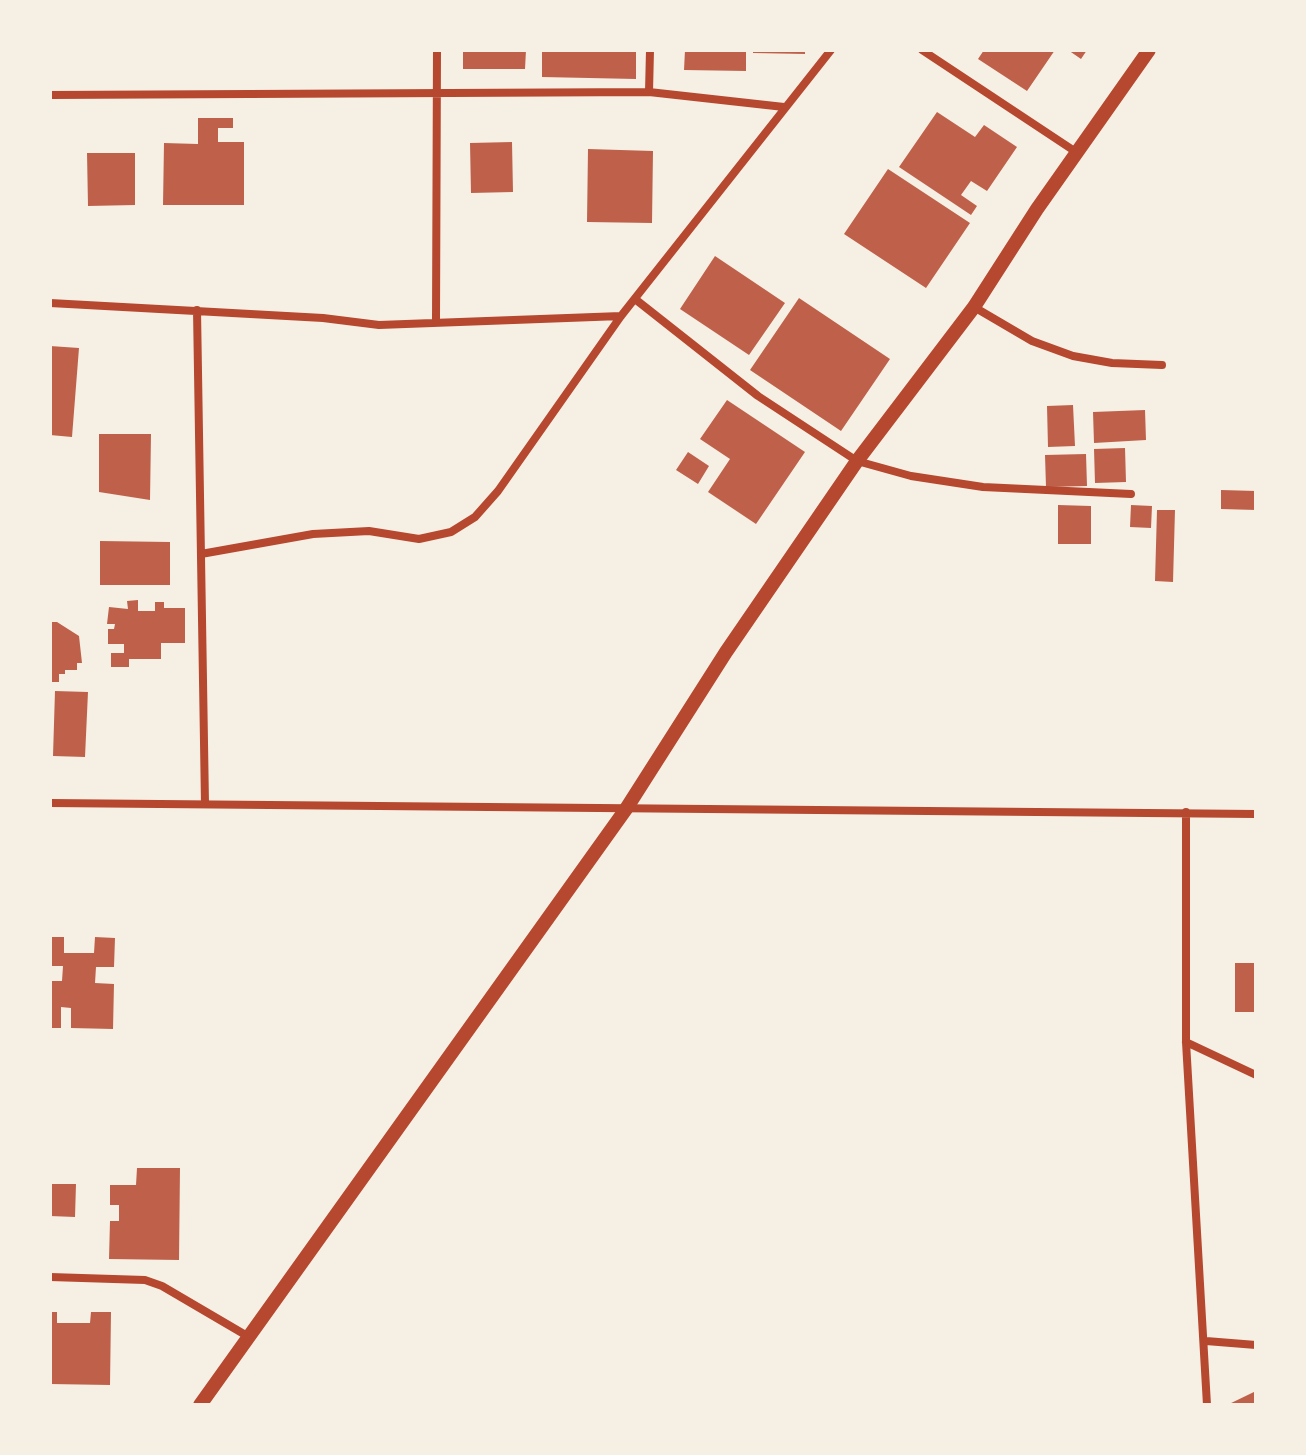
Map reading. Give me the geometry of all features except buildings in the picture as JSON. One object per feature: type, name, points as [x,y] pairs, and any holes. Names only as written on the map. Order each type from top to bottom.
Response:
[{"type":"street","points":[[436,320],[437,50]]},
{"type":"street","points":[[649,92],[650,50]]},
{"type":"street","points":[[201,554],[313,534],[369,531],[419,539],[451,532],[475,517],[498,491],[621,316],[831,50]]},
{"type":"street","points":[[922,50],[1076,152]]},
{"type":"street","points":[[200,1405],[626,809],[726,652],[857,461],[974,307],[1076,152],[1149,50]]},
{"type":"street","points":[[50,95],[649,92],[784,107]]},
{"type":"street","points":[[635,299],[758,396],[857,461],[911,476],[983,487],[1131,494]]},
{"type":"street","points":[[50,303],[197,310],[379,325],[436,320],[621,316]]},
{"type":"street","points":[[974,307],[1032,341],[1073,356],[1112,363],[1162,365]]},
{"type":"street","points":[[197,310],[205,804]]},
{"type":"street","points":[[50,803],[1256,814]]},
{"type":"street","points":[[1186,812],[1186,1042],[1206,1341],[1207,1405]]},
{"type":"street","points":[[1186,1042],[1256,1075]]},
{"type":"street","points":[[50,1277],[124,1278],[153,1283],[249,1337]]},
{"type":"street","points":[[1206,1341],[1256,1345]]}]
